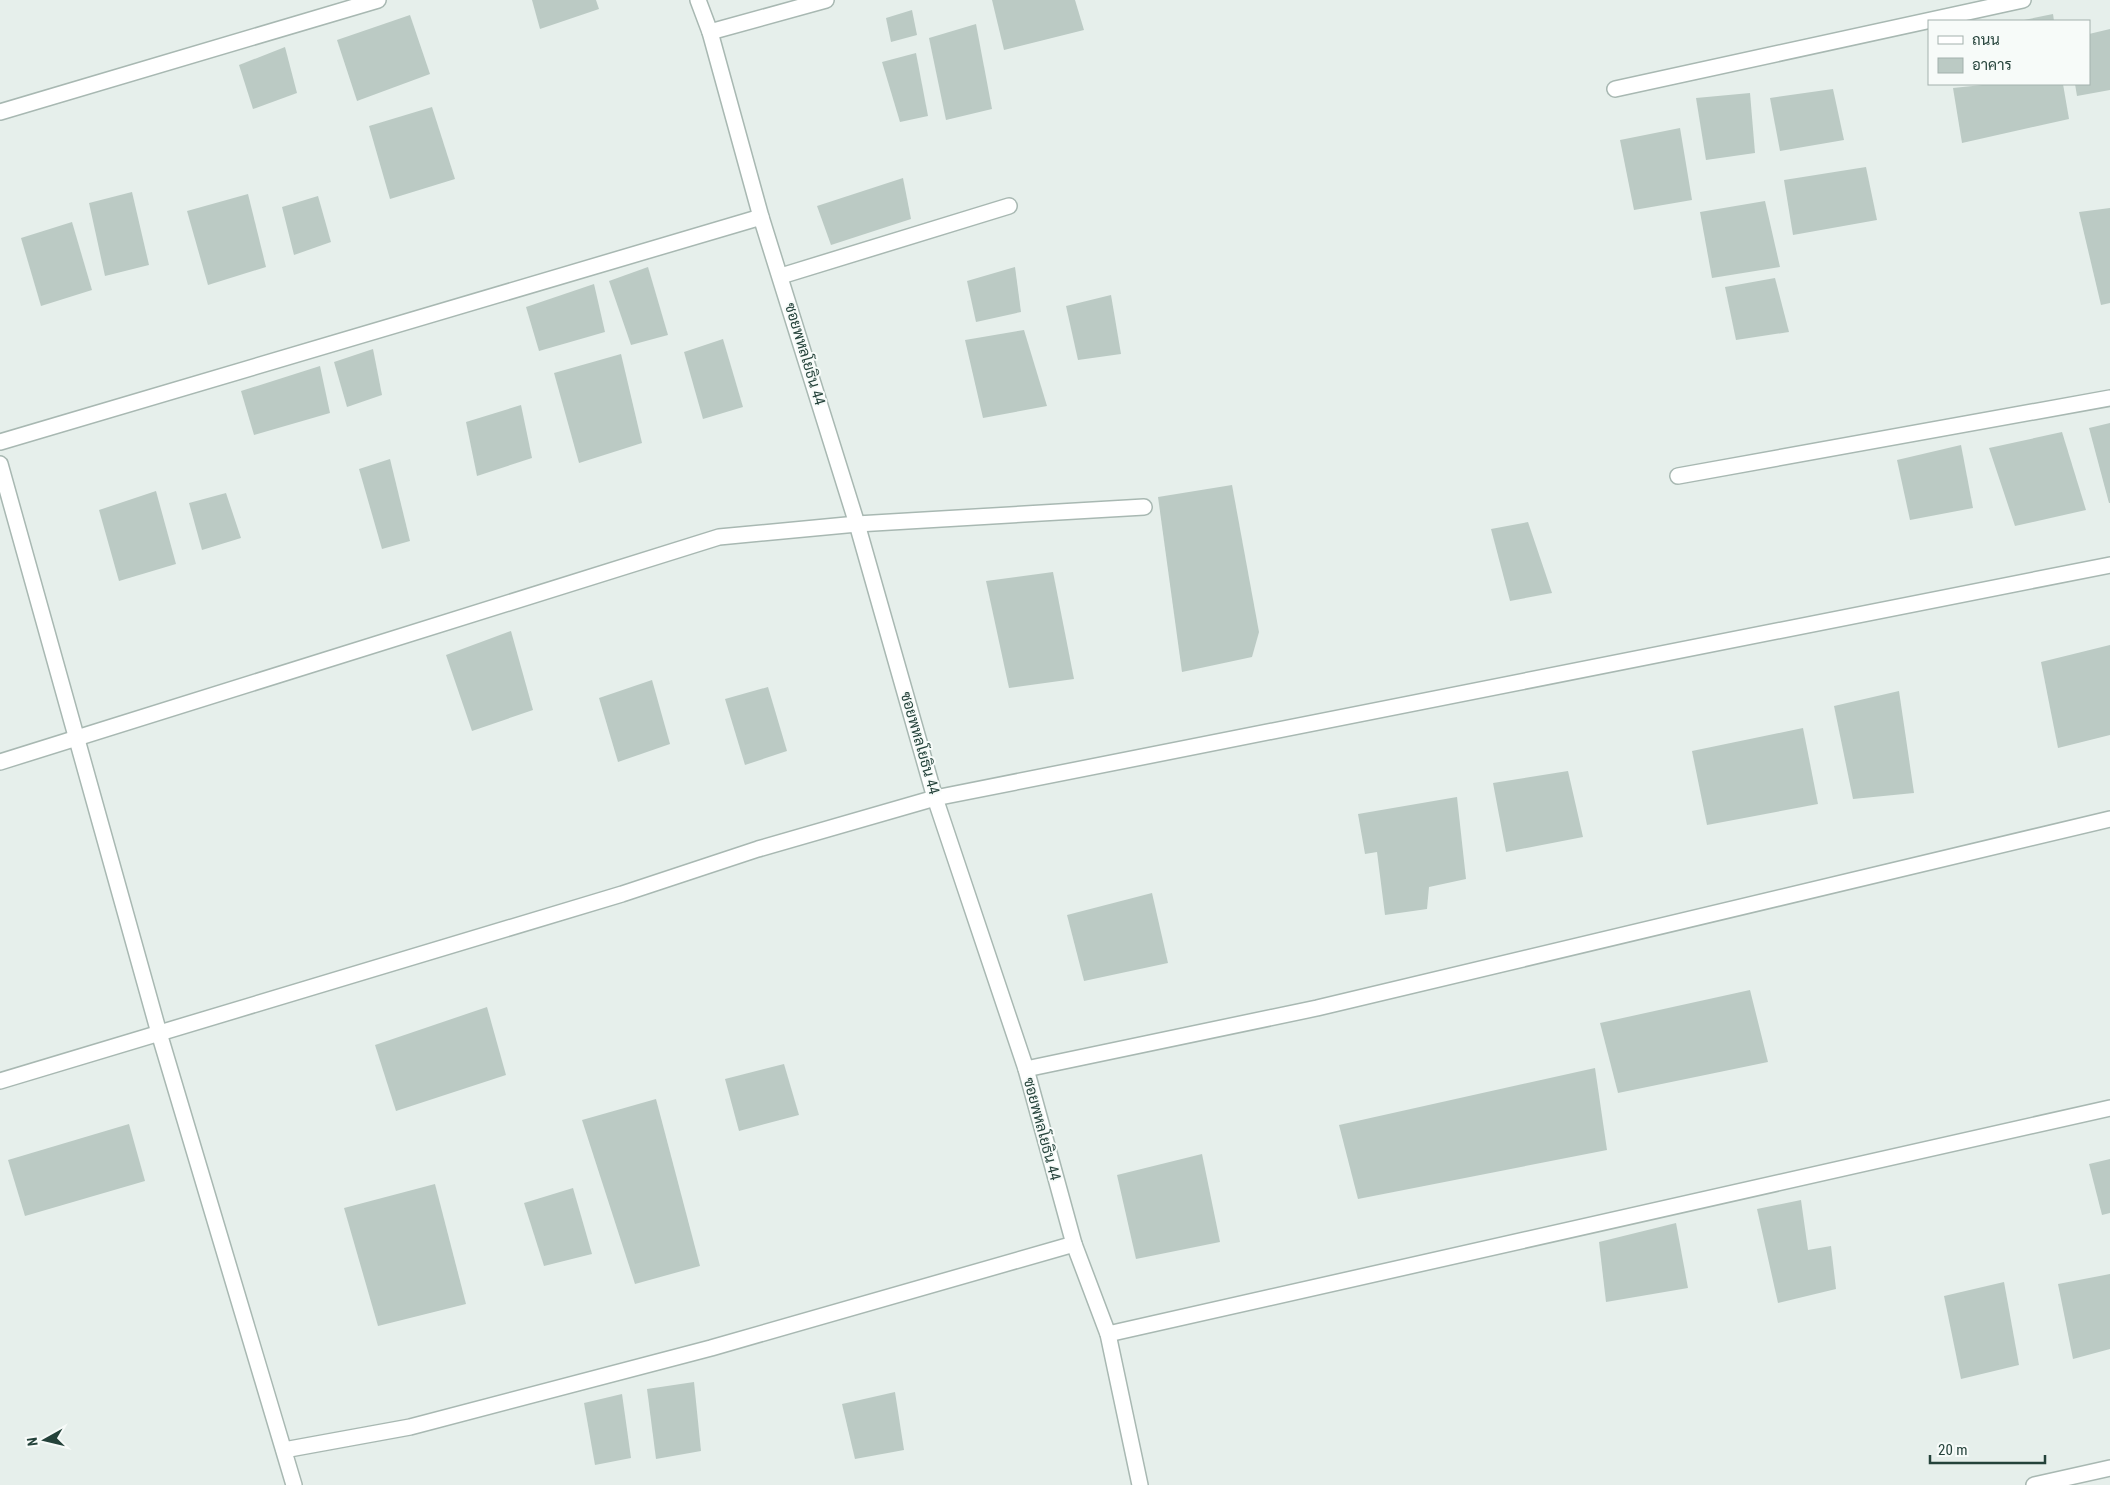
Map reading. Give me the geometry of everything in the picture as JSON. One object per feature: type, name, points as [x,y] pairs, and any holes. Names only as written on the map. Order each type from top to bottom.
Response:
[{"type":"street","points":[[0,112],[378,0]]},
{"type":"street","name":"ซอยพหลโยธิน 44","points":[[698,0],[710,32],[762,217],[858,524],[936,798],[1026,1069],[1074,1244],[1108,1334],[1140,1485]]},
{"type":"street","points":[[710,32],[826,0]]},
{"type":"street","points":[[1931,20],[2023,0]]},
{"type":"street","points":[[1615,89],[1928,21]]},
{"type":"street","points":[[782,276],[1009,206]]},
{"type":"street","points":[[0,442],[762,217]]},
{"type":"street","points":[[1678,476],[2110,398]]},
{"type":"street","points":[[0,464],[159,1033],[294,1485]]},
{"type":"street","points":[[0,762],[719,537],[858,524],[1144,507]]},
{"type":"street","points":[[0,1081],[622,894],[758,848],[936,798],[2110,565]]},
{"type":"street","points":[[1026,1069],[1317,1008],[2110,820]]},
{"type":"street","points":[[1108,1334],[2110,1108]]},
{"type":"street","points":[[284,1450],[410,1427],[711,1348],[1074,1244]]},
{"type":"street","points":[[2034,1485],[2110,1468]]},
{"type":"building","points":[[532,0],[596,0],[599,9],[540,29]]},
{"type":"building","points":[[992,0],[1075,0],[1084,30],[1004,50]]},
{"type":"building","points":[[912,10],[917,35],[891,42],[886,18]]},
{"type":"building","points":[[2053,14],[2054,20],[2024,20]]},
{"type":"building","points":[[410,15],[430,74],[357,101],[337,40]]},
{"type":"building","points":[[976,24],[992,109],[946,120],[929,38]]},
{"type":"building","points":[[2110,29],[2110,90],[2077,96],[2075,85],[2090,85],[2090,34]]},
{"type":"building","points":[[285,47],[297,93],[253,109],[239,65]]},
{"type":"building","points":[[916,53],[928,116],[900,122],[882,62]]},
{"type":"building","points":[[1982,85],[2063,85],[2069,119],[1962,143],[1953,88]]},
{"type":"building","points":[[1833,89],[1844,140],[1780,151],[1770,98]]},
{"type":"building","points":[[1750,93],[1755,153],[1706,160],[1696,98]]},
{"type":"building","points":[[432,107],[455,179],[390,199],[369,126]]},
{"type":"building","points":[[1680,128],[1692,200],[1634,210],[1620,140]]},
{"type":"building","points":[[1866,167],[1877,220],[1793,235],[1784,180]]},
{"type":"building","points":[[903,178],[911,219],[831,245],[817,206]]},
{"type":"building","points":[[132,192],[149,265],[105,276],[89,203]]},
{"type":"building","points":[[248,194],[266,267],[208,285],[187,211]]},
{"type":"building","points":[[318,196],[331,242],[294,255],[282,207]]},
{"type":"building","points":[[1765,201],[1780,267],[1712,278],[1700,212]]},
{"type":"building","points":[[2110,208],[2110,303],[2101,305],[2079,212]]},
{"type":"building","points":[[72,222],[92,290],[41,306],[21,238]]},
{"type":"building","points":[[648,267],[668,335],[631,345],[609,281]]},
{"type":"building","points":[[1015,267],[1021,312],[976,322],[967,281]]},
{"type":"building","points":[[1775,278],[1789,332],[1736,340],[1725,287]]},
{"type":"building","points":[[594,284],[605,332],[539,351],[526,307]]},
{"type":"building","points":[[1111,295],[1121,354],[1078,360],[1066,306]]},
{"type":"building","points":[[1024,330],[1047,406],[983,418],[965,340]]},
{"type":"building","points":[[723,339],[743,407],[703,419],[684,352]]},
{"type":"building","points":[[373,349],[382,395],[347,407],[334,362]]},
{"type":"building","points":[[621,354],[642,443],[579,463],[554,373]]},
{"type":"building","points":[[320,366],[330,413],[254,435],[241,391]]},
{"type":"building","points":[[521,405],[532,458],[477,476],[466,422]]},
{"type":"building","points":[[2110,423],[2110,503],[2109,503],[2089,428]]},
{"type":"building","points":[[2062,432],[2086,510],[2015,526],[1989,448]]},
{"type":"building","points":[[1961,445],[1973,508],[1910,520],[1897,460]]},
{"type":"building","points":[[390,459],[410,541],[382,549],[359,469]]},
{"type":"building","points":[[1232,485],[1259,632],[1252,657],[1182,672],[1158,497]]},
{"type":"building","points":[[156,491],[176,564],[119,581],[99,510]]},
{"type":"building","points":[[226,493],[241,538],[202,550],[189,503]]},
{"type":"building","points":[[1528,522],[1552,593],[1510,601],[1491,529]]},
{"type":"building","points":[[1053,572],[1074,679],[1009,688],[986,581]]},
{"type":"building","points":[[511,631],[533,710],[472,731],[446,655]]},
{"type":"building","points":[[2110,645],[2110,735],[2058,748],[2041,662]]},
{"type":"building","points":[[652,680],[670,744],[618,762],[599,698]]},
{"type":"building","points":[[768,687],[787,751],[745,765],[725,699]]},
{"type":"building","points":[[1899,691],[1914,793],[1853,799],[1834,706]]},
{"type":"building","points":[[1803,728],[1818,804],[1707,825],[1692,751]]},
{"type":"building","points":[[1568,771],[1583,837],[1506,852],[1493,783]]},
{"type":"building","points":[[1457,797],[1466,879],[1429,887],[1427,909],[1385,915],[1377,852],[1365,854],[1358,814]]},
{"type":"building","points":[[1152,893],[1168,963],[1084,981],[1067,915]]},
{"type":"building","points":[[1750,990],[1768,1062],[1618,1093],[1600,1023]]},
{"type":"building","points":[[487,1007],[506,1075],[396,1111],[375,1045]]},
{"type":"building","points":[[784,1064],[799,1115],[739,1131],[725,1079]]},
{"type":"building","points":[[1595,1068],[1607,1150],[1358,1199],[1339,1125]]},
{"type":"building","points":[[656,1099],[700,1266],[635,1284],[582,1120]]},
{"type":"building","points":[[129,1124],[145,1181],[25,1216],[8,1160]]},
{"type":"building","points":[[1202,1154],[1220,1242],[1136,1259],[1117,1175]]},
{"type":"building","points":[[2110,1159],[2110,1213],[2102,1215],[2089,1164]]},
{"type":"building","points":[[435,1184],[466,1304],[378,1326],[344,1208]]},
{"type":"building","points":[[573,1188],[592,1254],[544,1266],[524,1203]]},
{"type":"building","points":[[1801,1200],[1808,1250],[1831,1246],[1836,1289],[1778,1303],[1757,1209]]},
{"type":"building","points":[[1676,1223],[1688,1288],[1606,1302],[1599,1242]]},
{"type":"building","points":[[2110,1274],[2110,1349],[2073,1359],[2058,1284]]},
{"type":"building","points":[[2004,1282],[2019,1365],[1961,1379],[1944,1296]]},
{"type":"building","points":[[694,1382],[701,1451],[656,1459],[647,1389]]},
{"type":"building","points":[[895,1392],[904,1450],[855,1459],[842,1404]]},
{"type":"building","points":[[622,1394],[631,1458],[595,1465],[584,1403]]}]
